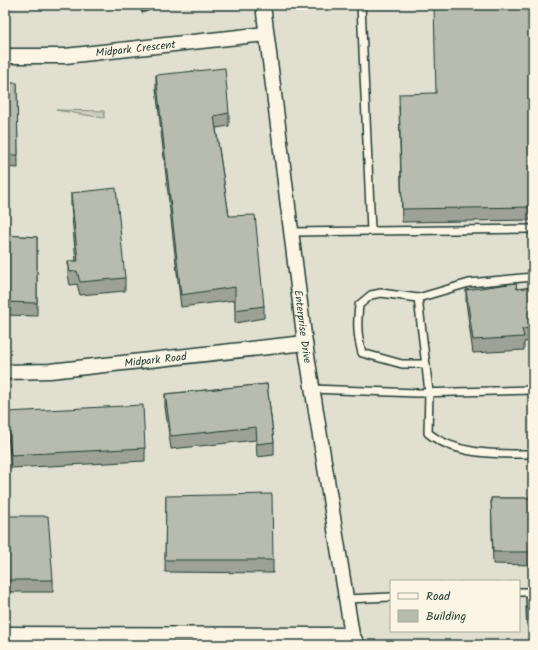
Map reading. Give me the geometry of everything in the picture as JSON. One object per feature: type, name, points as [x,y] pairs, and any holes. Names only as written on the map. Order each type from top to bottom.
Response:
[{"type":"street","name":"Enterprise Drive","points":[[263,5],[305,343],[346,599],[355,640]]},
{"type":"street","name":"Midpark Crescent","points":[[5,56],[65,56],[266,34]]},
{"type":"street","name":"Midpark Road","points":[[5,372],[50,371],[305,343]]},
{"type":"street","points":[[5,634],[355,640]]},
{"type":"lane","points":[[361,5],[371,231]]},
{"type":"lane","points":[[291,232],[533,229]]},
{"type":"lane","points":[[426,364],[402,364],[362,353],[357,331],[359,305],[371,295],[381,293],[418,298],[469,283],[533,277]]},
{"type":"lane","points":[[418,298],[429,392],[428,433],[436,440],[460,448],[489,453],[533,454]]},
{"type":"lane","points":[[312,389],[429,392],[533,390]]},
{"type":"lane","points":[[520,592],[532,592],[533,623]]},
{"type":"lane","points":[[346,599],[390,597]]},
{"type":"shaded area","points":[[5,5],[533,5],[533,645],[5,645]]},
{"type":"shaded area","points":[[56,110],[104,111],[104,118]]},
{"type":"building","points":[[434,5],[533,5],[533,207],[402,209],[399,94],[436,93]]},
{"type":"building","points":[[225,68],[229,113],[214,116],[229,216],[255,215],[264,306],[235,310],[235,287],[181,295],[156,75]]},
{"type":"building","points":[[5,83],[17,83],[18,155],[5,155]]},
{"type":"building","points":[[116,188],[125,278],[80,282],[77,271],[70,272],[68,261],[78,261],[71,193]]},
{"type":"building","points":[[5,235],[37,237],[37,303],[5,302]]},
{"type":"building","points":[[516,283],[517,289],[533,287],[533,328],[522,329],[524,337],[473,340],[466,290]]},
{"type":"building","points":[[267,384],[274,442],[257,444],[256,427],[171,436],[165,394]]},
{"type":"building","points":[[143,405],[145,448],[11,455],[7,412]]},
{"type":"building","points":[[272,494],[273,560],[165,560],[166,496]]},
{"type":"building","points":[[491,498],[533,498],[533,552],[493,552]]},
{"type":"building","points":[[5,516],[48,516],[53,580],[5,580]]}]
